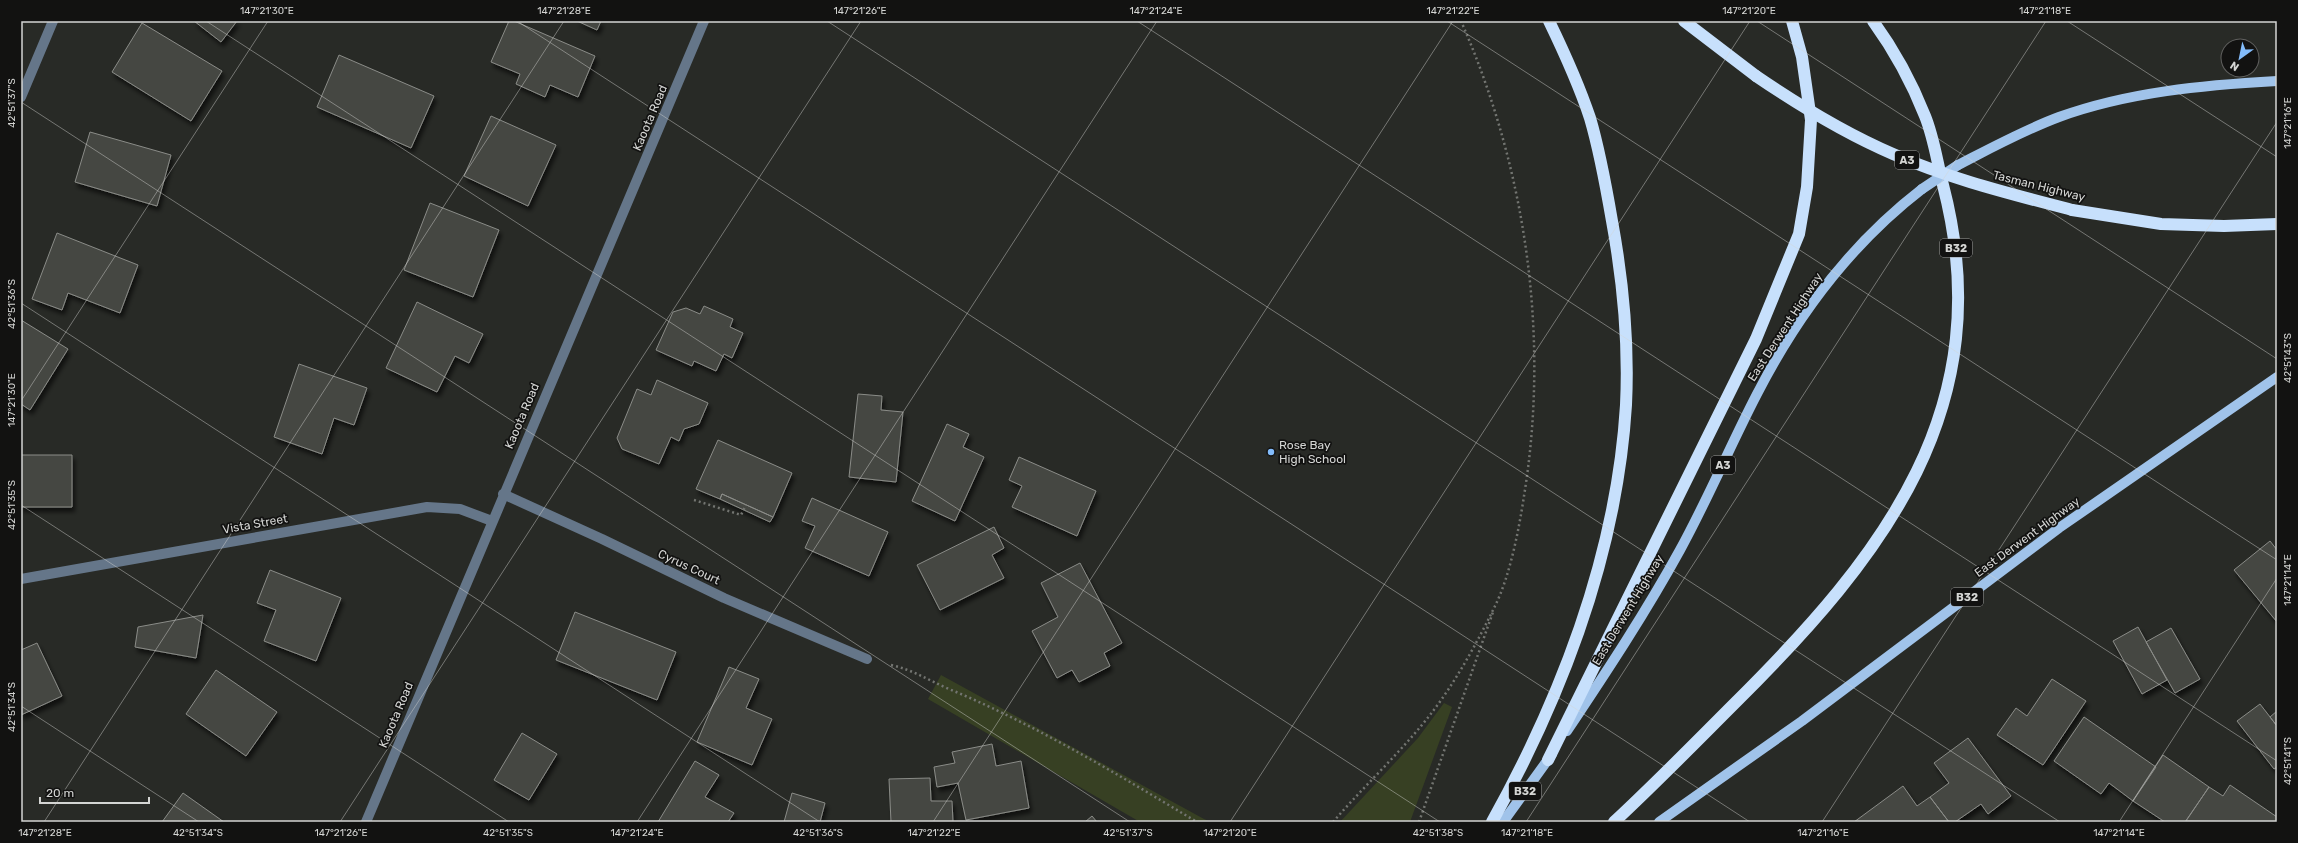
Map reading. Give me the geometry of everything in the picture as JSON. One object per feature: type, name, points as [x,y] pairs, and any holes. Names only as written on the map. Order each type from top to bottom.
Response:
[{"type":"highway","points":[[1492,822],[1528,752],[1553,698],[1593,586],[1619,470],[1626,404],[1626,330],[1618,252],[1602,165],[1589,117],[1549,21]]},
{"type":"highway","name":"Tasman Highway","points":[[1684,21],[1756,76],[1835,126],[1893,155],[1957,178],[2072,210],[2161,224],[2224,226],[2277,224]]},
{"type":"highway","name":"A3","points":[[1548,760],[1756,339],[1798,234],[1807,187],[1811,120],[1802,57],[1792,21]]},
{"type":"highway","name":"B32","points":[[1614,822],[1766,672],[1816,619],[1854,574],[1884,531],[1911,484],[1930,443],[1953,361],[1958,315],[1959,267],[1952,217],[1926,118],[1904,70],[1873,21]]},
{"type":"main road","name":"East Derwent Highway","points":[[1503,822],[1548,760],[1650,603],[1709,495],[1757,394],[1812,304],[1840,267],[1869,235],[1896,209],[1922,189],[1958,165],[2012,137],[2060,117],[2114,102],[2182,89],[2277,81]]},
{"type":"main road","name":"East Derwent Highway","points":[[1659,822],[1802,721],[2059,528],[2277,377]]},
{"type":"street","points":[[21,97],[53,21]]},
{"type":"street","name":"Kaoota Road","points":[[366,822],[503,494],[704,21]]},
{"type":"street","name":"Cyrus Court","points":[[503,494],[602,539],[724,598],[867,659]]},
{"type":"street","name":"Vista Street","points":[[21,579],[427,507],[460,509],[492,521]]},
{"type":"path","points":[[1419,822],[1496,604],[1521,520],[1528,473],[1534,399],[1534,311],[1509,158],[1479,62],[1461,21]]},
{"type":"path","points":[[694,500],[741,515],[746,505]]},
{"type":"path","points":[[1333,822],[1387,765],[1431,713],[1452,681],[1496,604]]},
{"type":"path","points":[[867,659],[911,670],[937,684],[983,703],[1101,765],[1197,822]]},
{"type":"green space","points":[[941,675],[1211,822],[1140,822],[928,699]]},
{"type":"green space","points":[[1444,703],[1452,707],[1410,822],[1340,822],[1418,738]]},
{"type":"building","points":[[194,21],[237,21],[221,42]]},
{"type":"building","points":[[509,21],[514,21],[595,56],[578,97],[550,85],[545,97],[516,84],[520,74],[491,62]]},
{"type":"building","points":[[577,21],[601,21],[597,30]]},
{"type":"building","points":[[142,23],[222,71],[191,121],[112,72]]},
{"type":"building","points":[[339,55],[434,96],[411,148],[317,107]]},
{"type":"building","points":[[491,116],[556,145],[528,206],[464,176]]},
{"type":"building","points":[[90,132],[171,155],[157,206],[75,182]]},
{"type":"building","points":[[430,203],[499,230],[473,297],[404,270]]},
{"type":"building","points":[[57,233],[138,265],[120,313],[68,293],[62,310],[32,299]]},
{"type":"building","points":[[417,302],[483,334],[469,363],[455,356],[437,392],[386,368]]},
{"type":"building","points":[[704,306],[733,319],[730,327],[743,333],[732,358],[724,354],[716,371],[694,361],[692,366],[656,350],[673,312],[686,308],[700,314]]},
{"type":"building","points":[[21,320],[68,349],[30,410],[21,404]]},
{"type":"building","points":[[299,364],[367,388],[354,425],[334,418],[322,454],[274,437]]},
{"type":"building","points":[[657,380],[708,403],[699,424],[684,429],[679,441],[671,437],[659,464],[622,449],[617,438],[637,389],[651,395]]},
{"type":"building","points":[[858,394],[882,396],[881,410],[903,412],[896,482],[849,477]]},
{"type":"building","points":[[947,424],[969,434],[963,447],[984,457],[955,521],[912,501]]},
{"type":"building","points":[[718,440],[792,473],[773,517],[722,494],[720,499],[696,489]]},
{"type":"building","points":[[21,455],[72,455],[72,507],[21,507]]},
{"type":"building","points":[[1019,457],[1096,491],[1077,536],[1012,507],[1022,486],[1009,480]]},
{"type":"building","points":[[722,494],[773,517],[770,522],[720,499]]},
{"type":"building","points":[[812,498],[888,532],[869,576],[805,548],[815,526],[802,521]]},
{"type":"building","points":[[994,527],[1004,548],[992,555],[1004,578],[940,610],[917,565]]},
{"type":"building","points":[[2270,541],[2277,550],[2277,622],[2234,570]]},
{"type":"building","points":[[1080,563],[1122,643],[1104,653],[1110,666],[1079,682],[1072,670],[1057,678],[1032,631],[1058,617],[1041,583]]},
{"type":"building","points":[[270,570],[341,598],[316,661],[264,641],[276,610],[257,603]]},
{"type":"building","points":[[575,612],[676,652],[657,700],[556,660]]},
{"type":"building","points":[[203,615],[196,658],[135,647],[138,627]]},
{"type":"building","points":[[2138,627],[2167,680],[2142,694],[2113,641]]},
{"type":"building","points":[[2171,628],[2200,679],[2175,693],[2146,642]]},
{"type":"building","points":[[37,643],[62,696],[21,715],[21,650]]},
{"type":"building","points":[[729,667],[759,679],[746,708],[772,719],[752,765],[697,742]]},
{"type":"building","points":[[216,670],[277,712],[246,756],[186,714]]},
{"type":"building","points":[[2052,679],[2086,701],[2043,765],[1997,735],[2016,708],[2027,716]]},
{"type":"building","points":[[2260,704],[2277,726],[2277,767],[2274,769],[2237,721]]},
{"type":"building","points":[[2277,711],[2277,726],[2270,717]]},
{"type":"building","points":[[2084,717],[2156,767],[2133,801],[2109,783],[2101,794],[2054,761]]},
{"type":"building","points":[[522,733],[557,754],[529,800],[494,780]]},
{"type":"building","points":[[1968,738],[2011,796],[1988,814],[1981,804],[1955,822],[1949,822],[1930,797],[1949,783],[1934,763]]},
{"type":"building","points":[[992,744],[996,766],[1021,761],[1029,808],[966,820],[958,783],[937,787],[934,767],[955,763],[952,752]]},
{"type":"building","points":[[2163,755],[2209,787],[2185,822],[2165,822],[2133,801]]},
{"type":"building","points":[[695,761],[719,775],[705,797],[734,813],[728,822],[658,822]]},
{"type":"building","points":[[930,778],[931,801],[952,801],[953,822],[891,822],[889,779]]},
{"type":"building","points":[[2230,785],[2277,817],[2277,822],[2186,821],[2209,787],[2223,796]]},
{"type":"building","points":[[1903,786],[1917,806],[1930,797],[1949,822],[1854,822]]},
{"type":"building","points":[[183,793],[224,822],[162,822]]},
{"type":"building","points":[[792,793],[825,803],[820,822],[784,822]]},
{"type":"building","points":[[1092,816],[1097,822],[1085,822]]},
{"type":"place","name":"Rose Bay High School","points":[[1271,452]]}]
